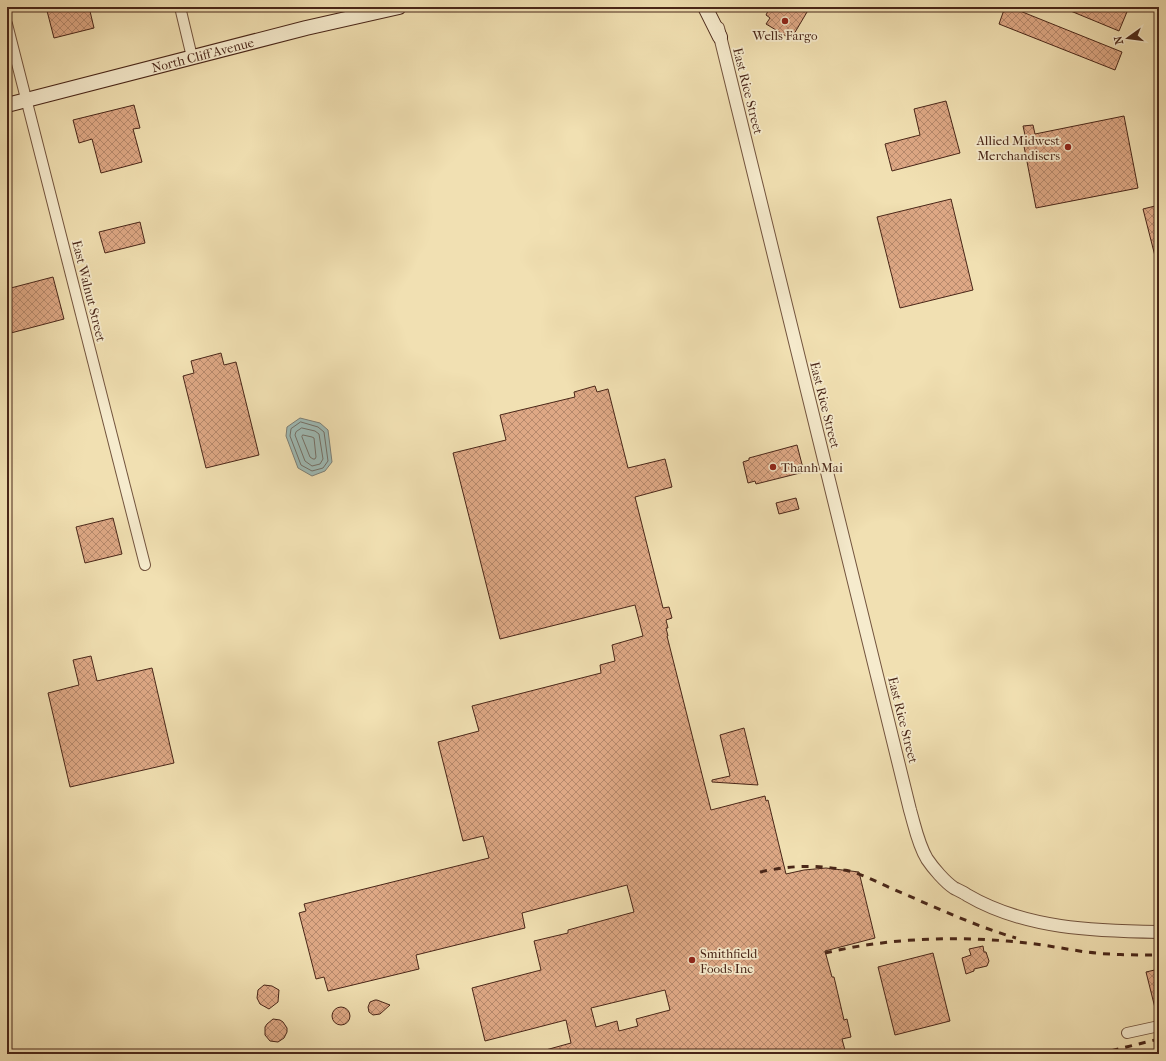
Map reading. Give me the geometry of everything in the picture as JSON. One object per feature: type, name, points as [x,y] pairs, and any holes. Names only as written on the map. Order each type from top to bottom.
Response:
[{"type":"main road","name":"North Cliff Avenue","points":[[7,105],[306,28],[399,7]]},
{"type":"main road","points":[[705,7],[720,37]]},
{"type":"street","points":[[180,7],[192,57]]},
{"type":"street","name":"East Rice Street","points":[[712,7],[916,833],[927,859],[953,887],[998,910],[1020,918],[1059,926],[1159,932]]},
{"type":"street","name":"East Walnut Street","points":[[7,24],[145,565]]},
{"type":"street","points":[[1127,1033],[1159,1026]]},
{"type":"water","points":[[300,418],[320,423],[328,430],[332,462],[325,471],[312,476],[298,468],[286,436],[287,427]]},
{"type":"building","points":[[46,7],[89,7],[94,28],[54,38]]},
{"type":"building","name":"Wells Fargo","points":[[770,7],[810,7],[791,39],[766,24],[770,18],[766,15]]},
{"type":"building","points":[[1005,7],[1010,7],[1122,52],[1115,70],[999,24]]},
{"type":"building","points":[[1061,7],[1129,7],[1119,31]]},
{"type":"building","points":[[946,101],[960,153],[892,171],[885,144],[920,135],[914,109]]},
{"type":"building","points":[[134,105],[140,128],[133,129],[142,162],[101,173],[92,139],[79,143],[73,120]]},
{"type":"building","points":[[1124,116],[1138,188],[1036,208],[1022,136],[1025,135],[1023,126],[1033,125],[1035,134]]},
{"type":"building","points":[[951,199],[973,290],[900,308],[877,217]]},
{"type":"building","points":[[1159,205],[1159,259],[1156,260],[1143,209]]},
{"type":"building","points":[[140,222],[145,243],[105,253],[99,232]]},
{"type":"building","points":[[53,277],[64,319],[7,334],[7,289]]},
{"type":"building","points":[[221,353],[224,365],[236,362],[259,455],[206,468],[183,376],[194,373],[191,361]]},
{"type":"building","points":[[595,386],[597,392],[608,389],[628,468],[665,459],[672,487],[635,497],[663,608],[669,607],[672,618],[666,620],[668,628],[666,628],[667,636],[711,810],[765,796],[766,801],[768,800],[786,874],[804,870],[826,868],[859,872],[875,938],[825,951],[832,977],[834,977],[844,1020],[847,1019],[851,1037],[842,1039],[846,1054],[543,1054],[542,1051],[571,1043],[566,1020],[485,1041],[472,988],[541,970],[534,941],[568,933],[568,930],[634,912],[627,885],[522,913],[525,928],[416,955],[419,969],[328,991],[324,977],[316,979],[299,913],[306,911],[304,904],[489,858],[483,836],[463,841],[438,742],[479,731],[472,706],[601,673],[600,665],[615,661],[612,645],[643,636],[635,605],[500,639],[453,453],[506,440],[500,415],[575,397],[574,392]],"holes":[[[665,990],[670,1010],[636,1019],[638,1026],[619,1031],[617,1021],[596,1027],[591,1008]]]},
{"type":"building","name":"Thanh Mai","points":[[797,445],[804,472],[756,484],[755,481],[748,483],[743,462],[749,460],[749,458]]},
{"type":"building","points":[[796,498],[799,509],[779,514],[776,503]]},
{"type":"building","points":[[113,518],[122,554],[85,563],[76,527]]},
{"type":"building","points":[[91,656],[97,681],[152,668],[174,763],[70,787],[48,693],[79,685],[73,660]]},
{"type":"building","points":[[744,728],[758,785],[712,782],[712,780],[730,776],[720,735]]},
{"type":"building","points":[[983,946],[984,952],[986,952],[989,961],[987,966],[974,969],[974,971],[966,974],[962,958],[971,955],[969,949]]},
{"type":"building","points":[[933,953],[950,1021],[895,1035],[878,967]]},
{"type":"building","points":[[1159,969],[1159,1012],[1156,1012],[1146,972]]},
{"type":"building","points":[[264,985],[272,986],[279,990],[278,1002],[269,1009],[260,1004],[257,998],[258,990]]},
{"type":"building","points":[[375,1000],[390,1005],[380,1014],[373,1015],[369,1012],[368,1007],[370,1002]]},
{"type":"building","points":[[341,1007],[347,1010],[350,1016],[347,1022],[341,1025],[335,1022],[332,1016],[335,1010]]},
{"type":"building","points":[[273,1019],[280,1020],[287,1028],[284,1038],[278,1042],[270,1041],[265,1035],[265,1027]]},
{"type":"railway","points":[[760,872],[781,868],[812,866],[851,871],[970,922],[1016,938]]},
{"type":"railway","points":[[825,953],[847,948],[893,942],[962,939],[1037,944],[1095,953],[1159,955]]},
{"type":"railway","points":[[1098,1054],[1159,1039]]},
{"type":"place","name":"Wells Fargo","points":[[785,21]]},
{"type":"place","name":"Allied Midwest Merchandisers","points":[[1068,147]]},
{"type":"place","name":"Thanh Mai","points":[[773,467]]},
{"type":"place","name":"Smithfield Foods Inc","points":[[692,960]]}]
